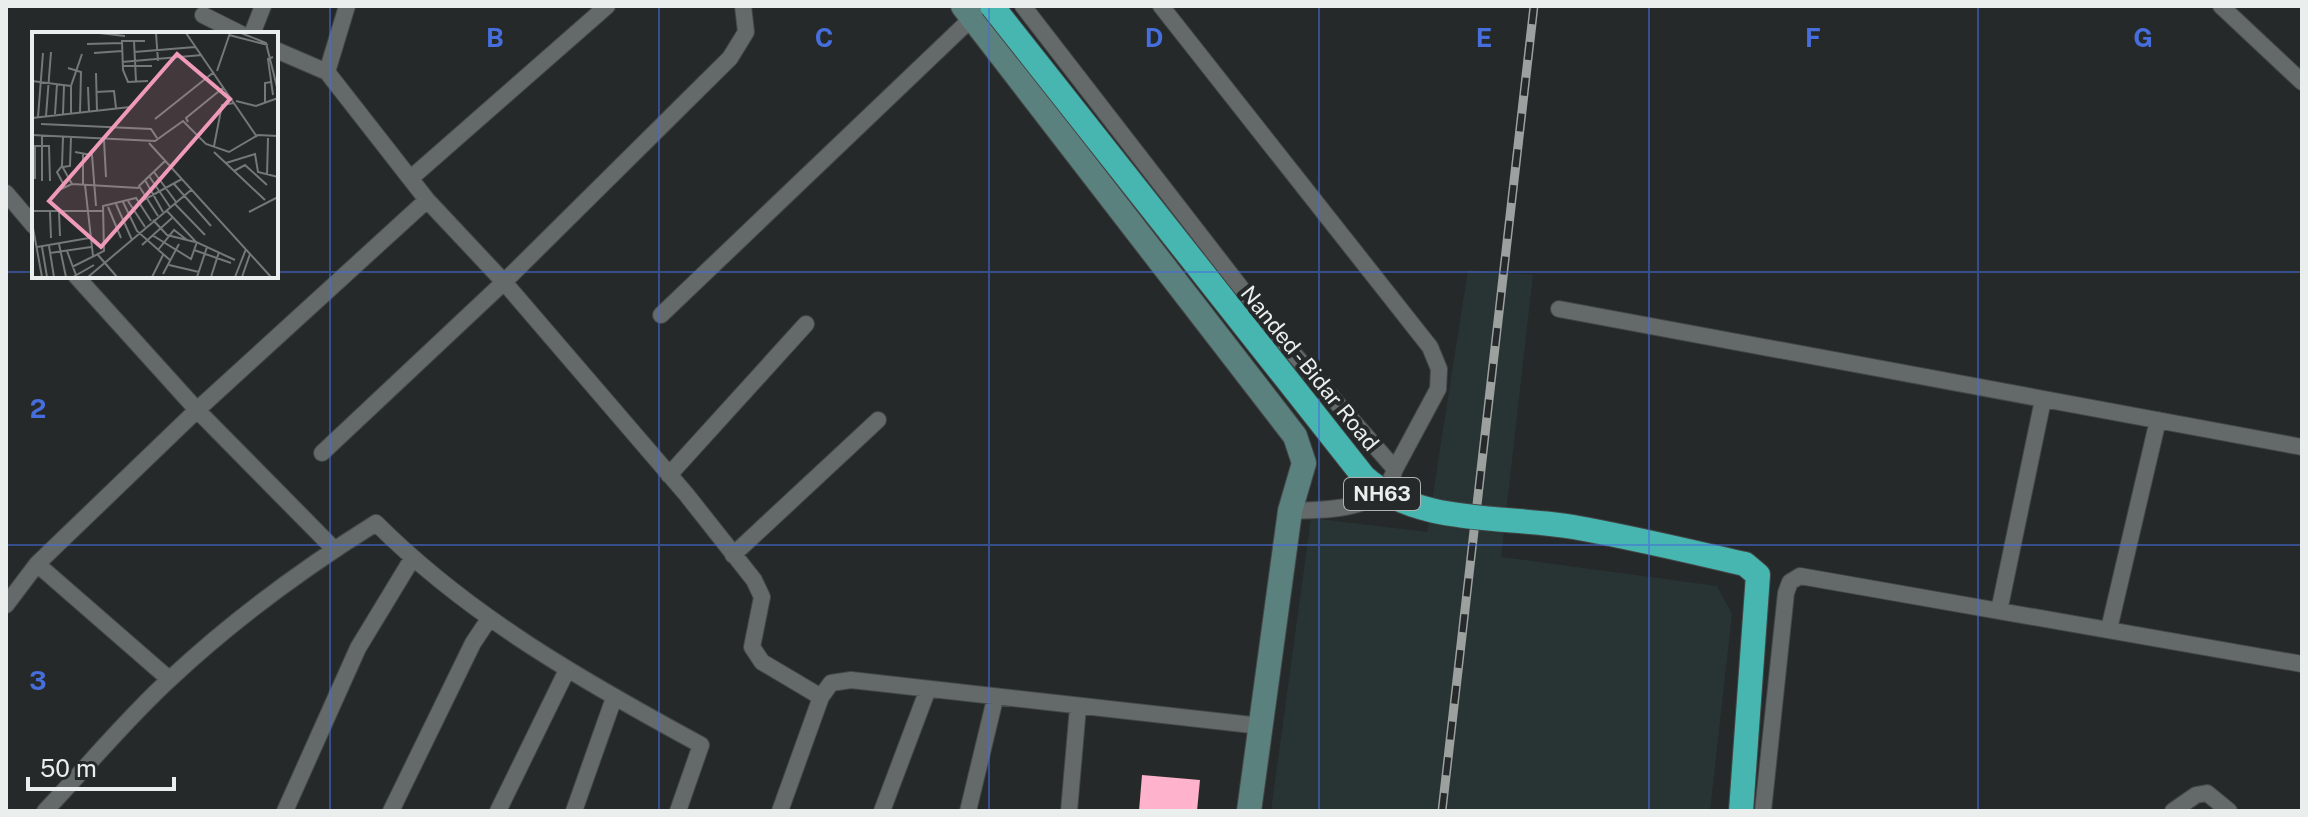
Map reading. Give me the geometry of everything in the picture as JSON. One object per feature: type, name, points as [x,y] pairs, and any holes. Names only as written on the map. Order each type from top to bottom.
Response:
[{"type":"highway","name":"Nanded - Bidar Road","points":[[976,10],[1235,317],[1364,477],[1382,494],[1412,507],[1572,527],[1745,564],[1758,575],[1741,811]]},
{"type":"street","points":[[253,32],[263,6]]},
{"type":"street","points":[[327,72],[347,6]]},
{"type":"street","points":[[411,178],[607,6]]},
{"type":"street","points":[[322,453],[504,282],[730,58],[746,32],[743,6]]},
{"type":"street","points":[[1023,6],[1279,337],[1395,469]]},
{"type":"street","points":[[1161,6],[1430,347],[1439,369],[1438,389],[1393,477],[1364,504],[1290,511]]},
{"type":"street","points":[[2221,6],[2302,82]]},
{"type":"street","points":[[661,315],[976,10],[1295,436],[1304,463],[1290,511],[1249,811]]},
{"type":"street","points":[[203,15],[237,32]]},
{"type":"street","points":[[278,51],[327,72],[427,200],[504,282],[669,475],[762,597],[752,647],[762,662],[821,697]]},
{"type":"street","points":[[6,193],[32,220]]},
{"type":"street","points":[[6,605],[37,564],[197,410],[427,200]]},
{"type":"street","points":[[78,278],[197,410],[334,549]]},
{"type":"street","points":[[1559,309],[2302,447]]},
{"type":"street","points":[[669,475],[806,324]]},
{"type":"street","points":[[1999,611],[2043,400]]},
{"type":"street","points":[[733,555],[878,420]]},
{"type":"street","points":[[2109,629],[2158,420]]},
{"type":"street","points":[[45,811],[169,679],[213,641],[334,549],[376,523],[412,559],[489,619],[614,698],[701,745],[678,811]]},
{"type":"street","points":[[285,811],[358,648],[412,559]]},
{"type":"street","points":[[37,564],[169,679]]},
{"type":"street","points":[[1763,811],[1786,593],[1790,582],[1800,576],[2302,664]]},
{"type":"street","points":[[391,811],[473,643],[489,619]]},
{"type":"street","points":[[498,811],[567,670]]},
{"type":"street","points":[[780,811],[821,697],[831,683],[851,680],[995,699],[1261,726]]},
{"type":"street","points":[[882,811],[928,689]]},
{"type":"street","points":[[574,811],[614,698]]},
{"type":"street","points":[[968,811],[995,699]]},
{"type":"street","points":[[1069,811],[1078,707]]},
{"type":"street","points":[[2173,811],[2196,795],[2207,793],[2229,811]]},
{"type":"shaded area","points":[[1468,270],[1533,275],[1501,557],[1717,586],[1732,614],[1710,811],[1271,811],[1311,518],[1427,532]]},
{"type":"building","points":[[1142,775],[1200,780],[1197,811],[1139,811]]},
{"type":"railway","points":[[1442,811],[1534,6]]}]
